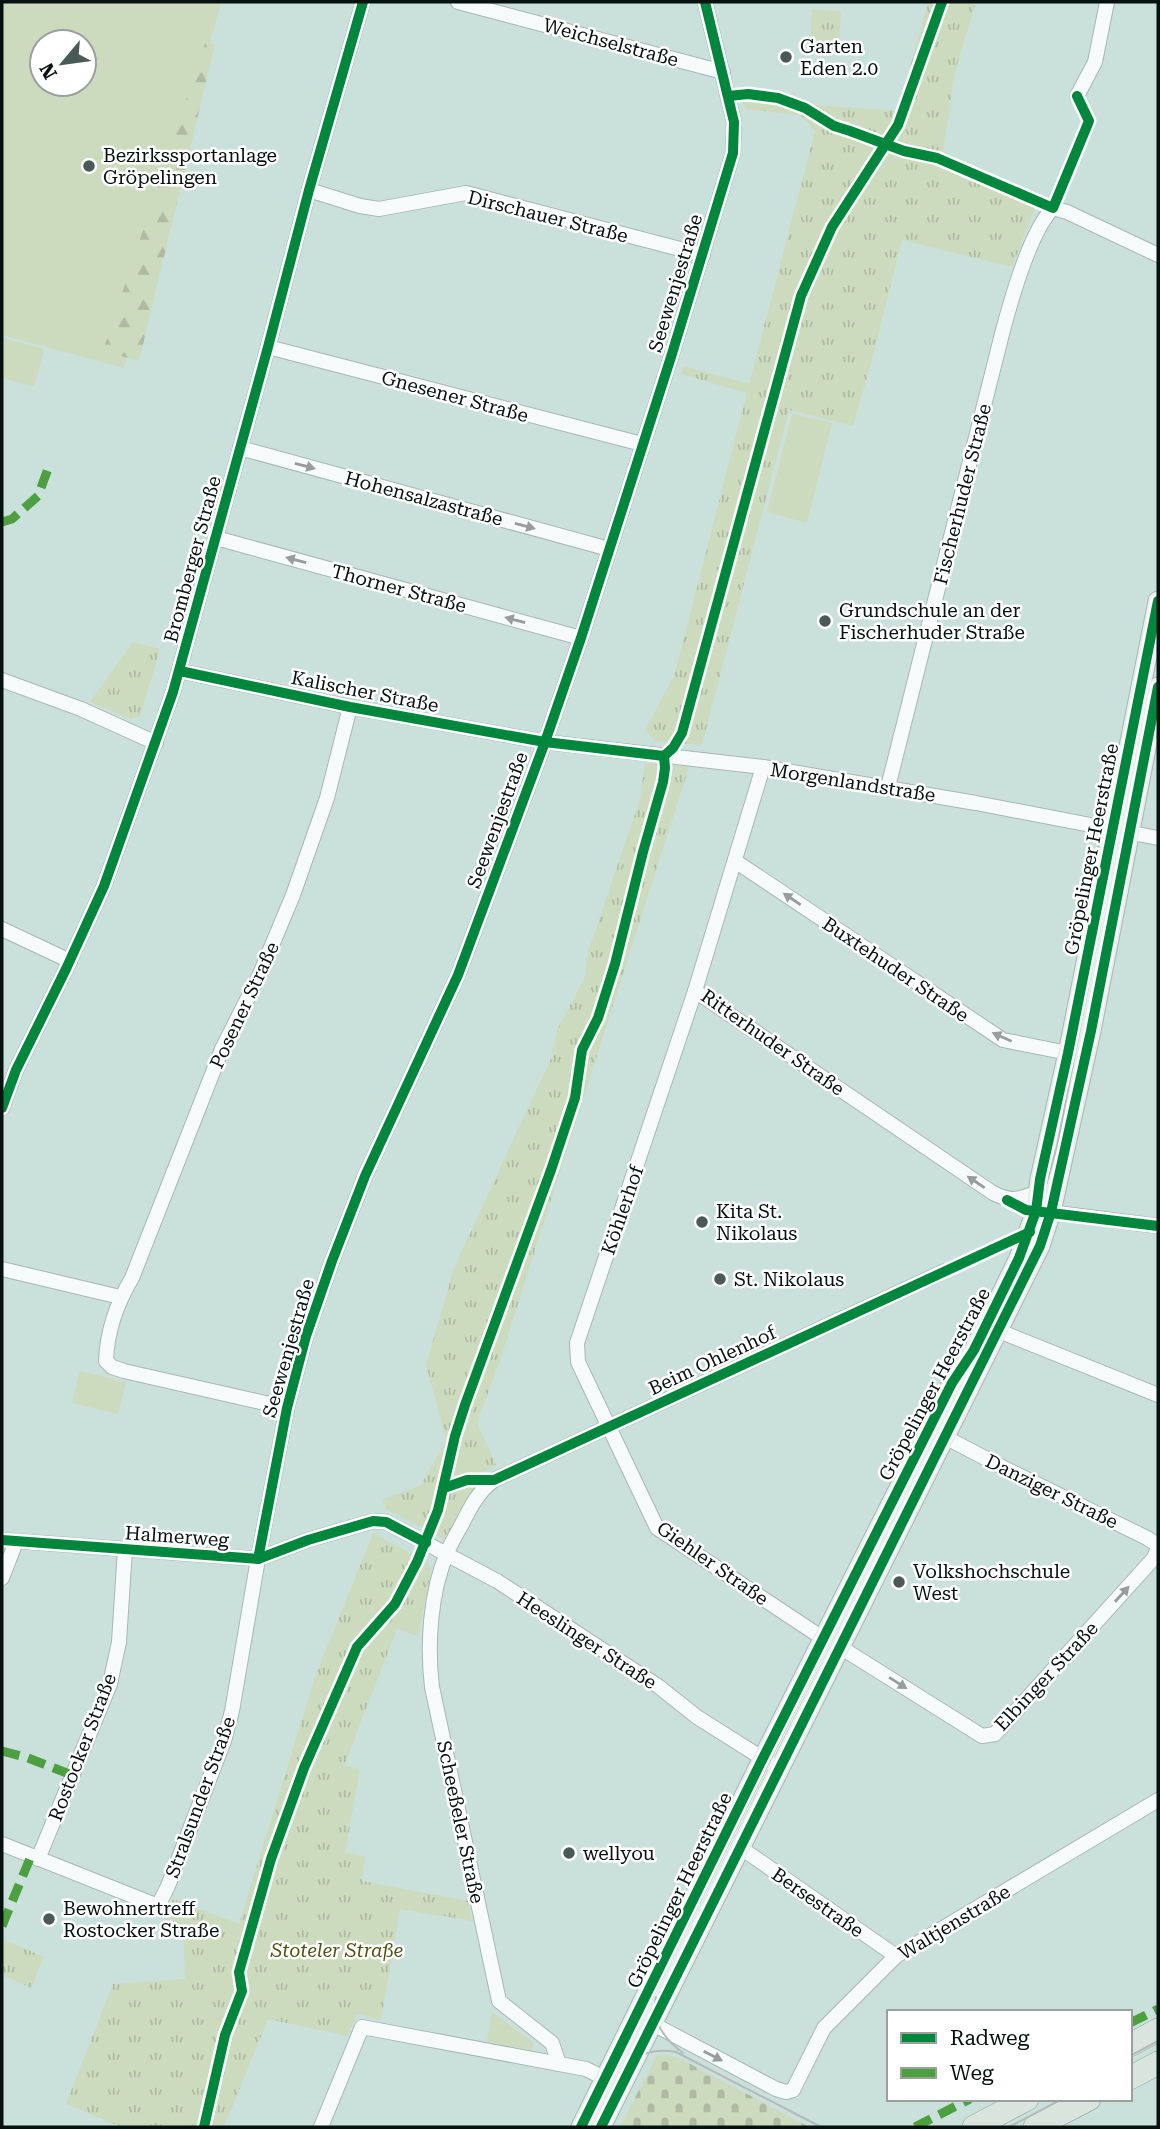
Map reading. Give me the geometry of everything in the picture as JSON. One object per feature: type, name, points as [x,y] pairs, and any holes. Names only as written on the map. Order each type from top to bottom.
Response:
[{"type":"main road","name":"Gröpelinger Heerstraße","points":[[601,2127],[780,1769],[832,1643],[928,1430],[952,1383],[974,1350],[1042,1205],[1110,939],[1121,830],[1158,601]]},
{"type":"main road","name":"Gröpelinger Heerstraße","points":[[581,2127],[763,1758],[832,1643],[945,1437],[1040,1246],[1042,1205],[1068,1053],[1158,687]]},
{"type":"main road","points":[[1132,2044],[1158,2031]]},
{"type":"main road","points":[[1132,2077],[1158,2063]]},
{"type":"main road","points":[[974,2127],[1023,2101]]},
{"type":"main road","points":[[1035,2127],[1085,2101]]},
{"type":"street","name":"Bromberger Straße","points":[[2,1108],[16,1070],[104,886],[180,671],[309,190],[363,2]]},
{"type":"street","name":"Weichselstraße","points":[[458,2],[723,72]]},
{"type":"street","name":"Seewenjestraße","points":[[258,1559],[287,1408],[306,1336],[347,1219],[381,1137],[458,975],[545,742],[581,638],[733,153],[734,122],[705,2]]},
{"type":"street","points":[[1077,96],[1095,62],[1107,2]]},
{"type":"street","name":"Dirschauer Straße","points":[[309,190],[379,209],[466,193],[703,254]]},
{"type":"street","name":"Fischerhuder Straße","points":[[888,787],[1008,311],[1039,228],[1053,208],[1158,255]]},
{"type":"street","name":"Gnesener Straße","points":[[268,347],[642,444]]},
{"type":"street","name":"Hohensalzastraße","points":[[240,447],[609,549]]},
{"type":"street","name":"Thorner Straße","points":[[216,538],[581,638]]},
{"type":"street","name":"Kalischer Straße","points":[[180,671],[350,707],[545,742]]},
{"type":"street","points":[[2,680],[81,709],[156,743]]},
{"type":"street","name":"Posener Straße","points":[[287,1408],[112,1367],[106,1361],[107,1348],[120,1297],[132,1278],[222,1049],[260,974],[293,895],[327,798],[350,707]]},
{"type":"street","name":"Morgenlandstraße","points":[[545,742],[763,767],[888,787],[1158,838]]},
{"type":"street","name":"Ritterhuder Straße","points":[[763,767],[695,991],[993,1193],[1007,1200],[1017,1199],[1158,1226]]},
{"type":"street","name":"Buxtehuder Straße","points":[[735,861],[1003,1040],[1068,1053]]},
{"type":"street","points":[[2,929],[70,961]]},
{"type":"street","name":"Köhlerhof","points":[[609,1427],[579,1362],[577,1343],[695,991]]},
{"type":"street","points":[[2,1269],[120,1297]]},
{"type":"street","name":"Beim Ohlenhof","points":[[446,1554],[481,1490],[494,1480],[945,1271]]},
{"type":"street","points":[[999,1331],[1158,1395]]},
{"type":"street","name":"Giehler Straße","points":[[609,1427],[657,1528],[832,1643]]},
{"type":"street","name":"Danziger Straße","points":[[945,1437],[1147,1538],[1158,1546]]},
{"type":"street","name":"Halmerweg","points":[[9,1541],[258,1559],[308,1540],[373,1521],[386,1522]]},
{"type":"street","name":"Heeslinger Straße","points":[[386,1522],[497,1581],[658,1686],[697,1717],[780,1769]]},
{"type":"street","points":[[2,1578],[9,1541]]},
{"type":"street","name":"Elbinger Straße","points":[[832,1643],[982,1736],[995,1734],[1154,1558],[1158,1546]]},
{"type":"street","name":"Rostocker Straße","points":[[38,1859],[110,1684],[119,1642],[125,1549]]},
{"type":"street","name":"Scheeßeler Straße","points":[[446,1554],[430,1628],[432,1687],[499,2001],[552,2043],[559,2064]]},
{"type":"street","name":"Stralsunder Straße","points":[[38,1859],[158,1906],[224,1741],[232,1711],[258,1559]]},
{"type":"street","name":"Waltjenstraße","points":[[653,2024],[776,2089],[786,2092],[793,2090],[824,2028],[896,1956],[1158,1800]]},
{"type":"street","points":[[2,1844],[38,1859]]},
{"type":"street","name":"Bersestraße","points":[[741,1848],[896,1956]]},
{"type":"street","points":[[321,2127],[362,2027],[586,2069],[606,2079]]},
{"type":"green space","name":"Bezirkssportanlage Gröpelingen","points":[[2,2],[221,2],[153,248],[124,368],[2,335]]},
{"type":"green space","points":[[928,2],[976,2],[955,72],[943,151],[1047,200],[1035,208],[1012,267],[902,240],[853,426],[789,410],[702,745],[655,741],[645,730],[674,676],[747,393],[681,374],[684,366],[749,384],[815,131],[800,115],[745,109],[741,91],[788,96],[813,105],[898,111]]},
{"type":"green space","points":[[812,10],[841,11],[839,51],[810,49]]},
{"type":"green space","points":[[206,40],[215,45],[139,361],[103,351]]},
{"type":"green space","points":[[2,338],[44,349],[34,387],[2,378]]},
{"type":"green space","points":[[792,414],[832,423],[807,523],[767,512]]},
{"type":"green space","points":[[133,642],[160,649],[140,716],[131,719],[90,702]]},
{"type":"green space","points":[[645,763],[689,767],[500,1360],[477,1423],[496,1465],[475,1476],[479,1483],[444,1539],[386,1509],[382,1500],[421,1485],[446,1440],[426,1365],[454,1268],[552,1056],[557,1030],[584,979],[588,952],[640,799]]},
{"type":"green space","points":[[80,1371],[126,1382],[118,1414],[72,1403]]},
{"type":"green space","name":"Stoteler Straße","points":[[373,1533],[429,1564],[431,1571],[418,1636],[397,1629],[344,1766],[360,1769],[345,1853],[365,1856],[362,1881],[468,1901],[472,1921],[400,1909],[381,2020],[357,2014],[348,2036],[268,2019],[224,2127],[121,2127],[66,2104],[113,1984],[185,1979],[183,1927],[164,1919],[173,1899],[239,1924],[315,1677]]},
{"type":"green space","points":[[2,1939],[44,1957],[31,1988],[2,1975]]},
{"type":"green space","points":[[492,2012],[533,2042],[532,2050],[487,2041]]},
{"type":"green space","points":[[657,2055],[681,2059],[809,2127],[620,2127]]},
{"type":"tram line","points":[[588,2127],[1019,1258],[1044,1193],[1057,1146],[1158,628]]},
{"type":"tram line","points":[[656,1997],[655,2014],[660,2029],[683,2053]]},
{"type":"tram line","points":[[1132,2055],[1158,2041]]},
{"type":"tram line","points":[[620,2074],[631,2062],[645,2054],[676,2052],[821,2127]]},
{"type":"tram line","points":[[1009,2127],[1058,2101]]},
{"type":"marked path","points":[[2,522],[12,519],[38,496],[49,466]]},
{"type":"marked path","points":[[2,1751],[72,1775]]},
{"type":"marked path","points":[[2,1926],[31,1856]]},
{"type":"marked path","points":[[1132,2022],[1158,2009]]},
{"type":"marked path","points":[[915,2127],[966,2101]]},
{"type":"cycle path","points":[[2,1108],[16,1070],[104,886],[173,692],[309,190],[363,2]]},
{"type":"cycle path","points":[[258,1559],[287,1408],[306,1336],[365,1176],[458,975],[545,742],[671,357],[733,153],[734,122],[705,2]]},
{"type":"cycle path","points":[[204,2127],[225,2035],[242,1991],[239,1972],[271,1859],[304,1768],[357,1647],[395,1604],[417,1562],[438,1510],[465,1405],[575,1098],[582,1050],[598,1018],[615,964],[663,782],[664,756],[673,748],[682,733],[801,296],[832,227],[898,125],[942,2]]},
{"type":"cycle path","points":[[729,96],[748,94],[778,98],[805,108],[834,126],[904,151],[937,158],[1053,208],[1089,121],[1077,96]]},
{"type":"cycle path","points":[[581,2127],[952,1383],[974,1350],[1019,1258],[1036,1211],[1040,1179],[1068,1053],[1158,601]]},
{"type":"cycle path","points":[[180,671],[350,707],[545,742],[664,756]]},
{"type":"cycle path","points":[[601,2127],[1040,1246],[1051,1212],[1091,1031],[1158,687]]},
{"type":"cycle path","points":[[1007,1200],[1026,1210],[1158,1226]]},
{"type":"cycle path","points":[[444,1488],[467,1480],[494,1480],[1030,1232]]},
{"type":"cycle path","points":[[2,1540],[258,1559],[308,1540],[373,1521],[386,1522],[426,1543]]},
{"type":"place","name":"Garten Eden 2.0","points":[[786,57]]},
{"type":"place","name":"Bezirkssportanlage Gröpelingen","points":[[89,166]]},
{"type":"place","name":"Grundschule an der Fischerhuder Straße","points":[[825,621]]},
{"type":"place","name":"Kita St. Nikolaus","points":[[702,1222]]},
{"type":"place","name":"St. Nikolaus","points":[[720,1279]]},
{"type":"place","name":"Volkshochschule West","points":[[899,1582]]},
{"type":"place","name":"wellyou","points":[[569,1853]]},
{"type":"place","name":"Bewohnertreff Rostocker Straße","points":[[49,1919]]}]
